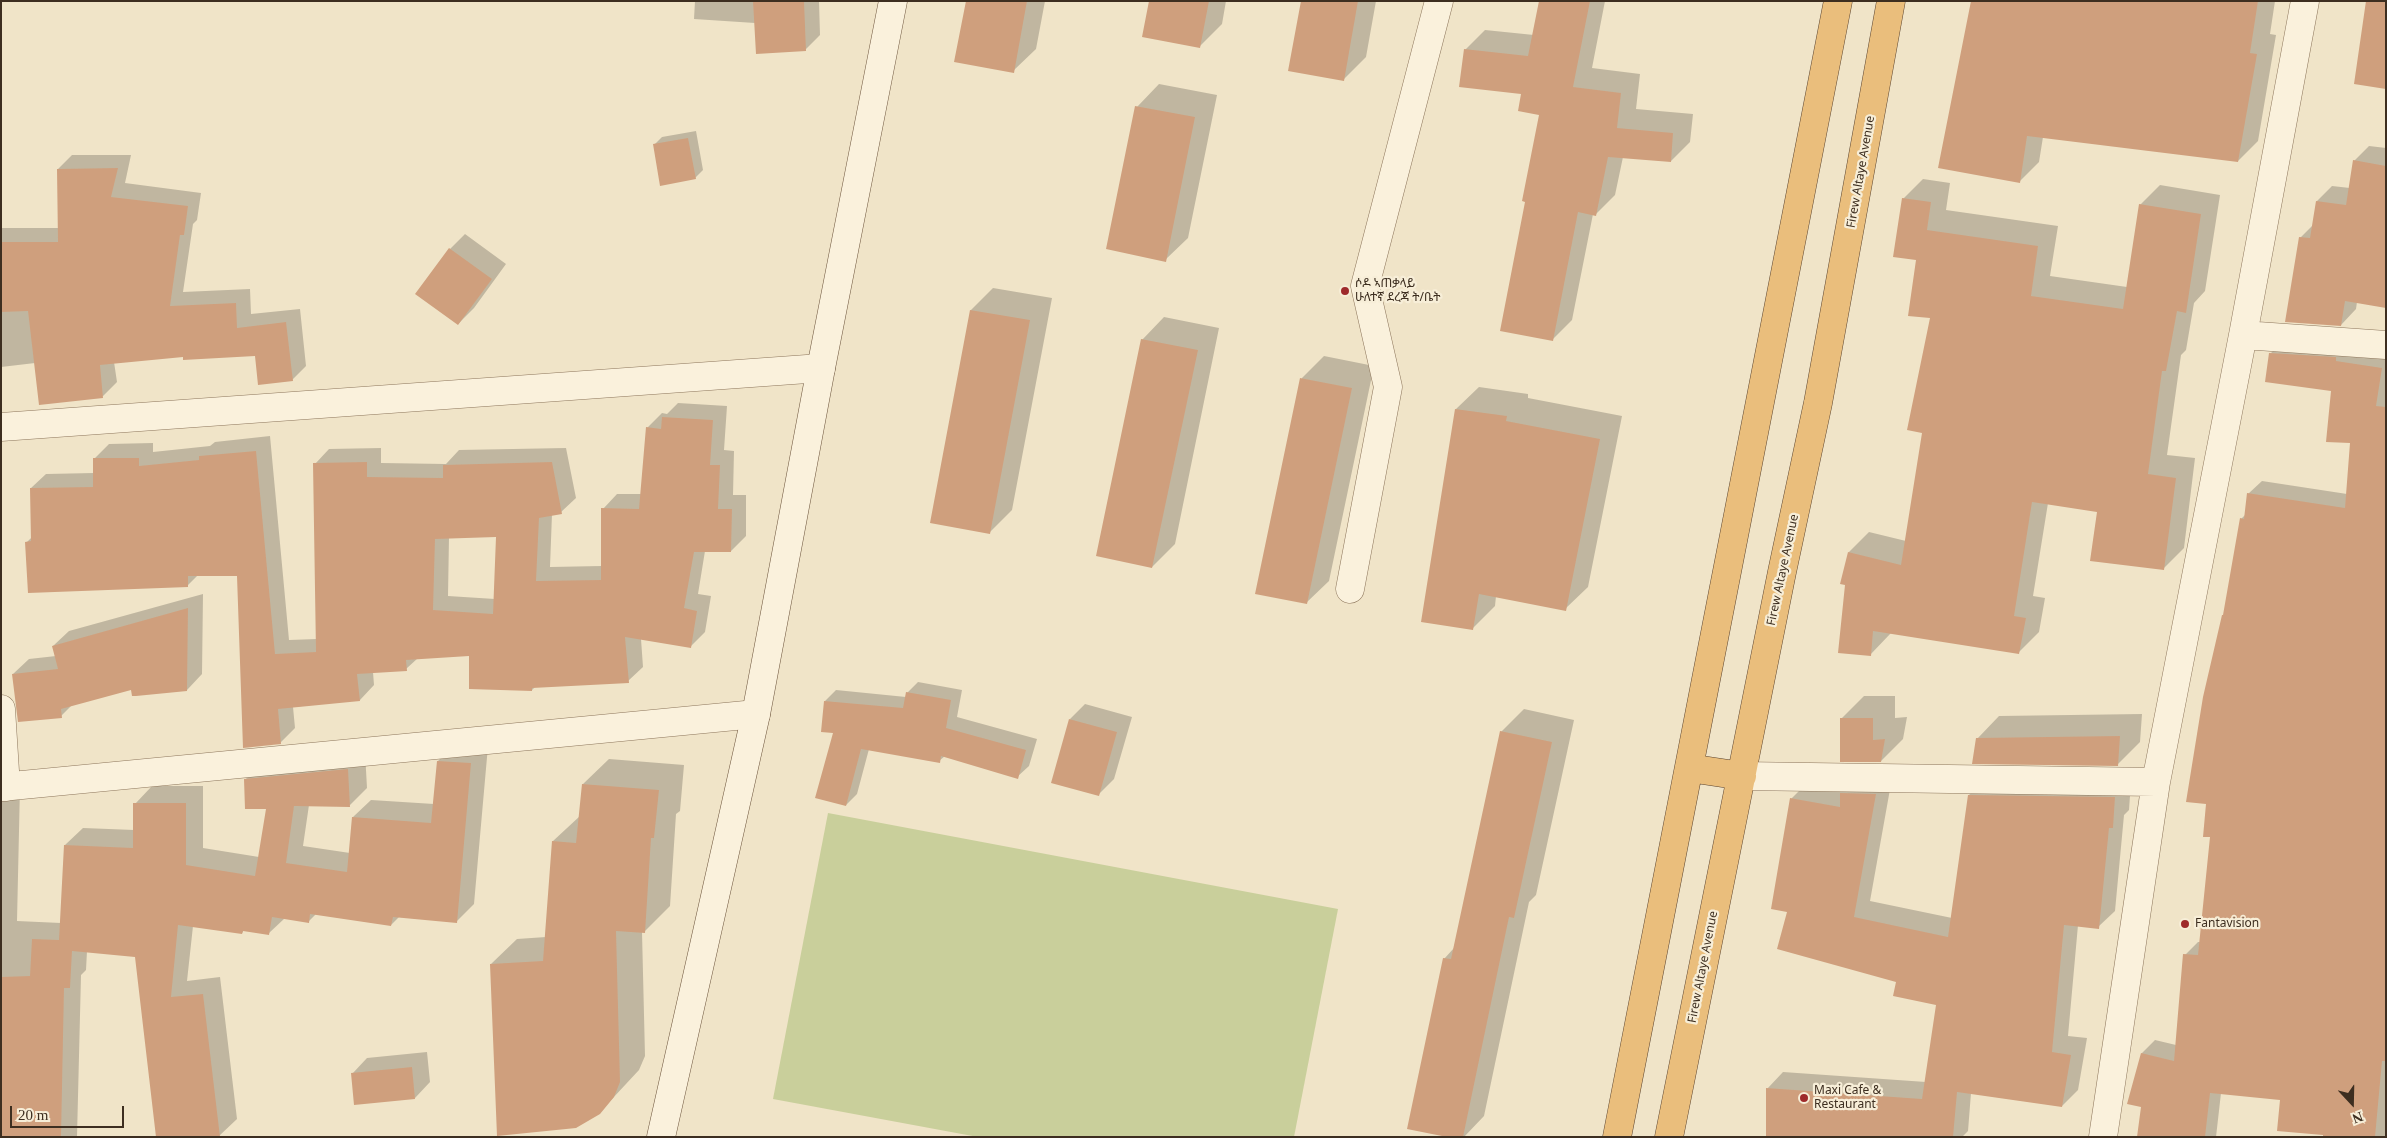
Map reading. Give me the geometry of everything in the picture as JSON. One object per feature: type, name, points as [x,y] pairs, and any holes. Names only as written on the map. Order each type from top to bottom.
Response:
[{"type":"highway","points":[[1617,1137],[1838,1]]},
{"type":"highway","name":"Firew Altaye Avenue","points":[[1669,1137],[1818,403],[1849,242],[1891,1]]},
{"type":"highway","points":[[1689,768],[1742,776]]},
{"type":"street","points":[[662,1137],[756,714],[820,368],[893,1]]},
{"type":"street","points":[[1350,589],[1388,387],[1365,286],[1439,1]]},
{"type":"street","points":[[2103,1137],[2156,782],[2243,335],[2304,1]]},
{"type":"street","points":[[2243,335],[2386,345]]},
{"type":"street","points":[[1,427],[820,368]]},
{"type":"street","points":[[1,709],[4,787],[756,714]]},
{"type":"street","points":[[1742,776],[2156,782]]},
{"type":"green space","points":[[828,813],[1338,909],[1294,1137],[978,1137],[773,1099]]},
{"type":"building","points":[[753,1],[804,1],[806,51],[756,54]]},
{"type":"building","points":[[966,1],[1027,1],[1014,73],[954,62]]},
{"type":"building","points":[[1149,1],[1209,1],[1200,48],[1142,37]]},
{"type":"building","points":[[1301,1],[1358,1],[1344,81],[1288,71]]},
{"type":"building","points":[[1539,1],[1590,1],[1573,87],[1621,93],[1617,128],[1673,133],[1671,162],[1608,157],[1596,216],[1578,212],[1553,341],[1500,331],[1525,202],[1522,201],[1539,115],[1518,111],[1521,94],[1459,87],[1464,49],[1528,56]]},
{"type":"building","points":[[1971,1],[2258,1],[2250,53],[2257,54],[2238,162],[2027,136],[2020,183],[1938,168]]},
{"type":"building","points":[[2366,1],[2386,1],[2386,89],[2354,84]]},
{"type":"building","points":[[1135,106],[1195,117],[1166,262],[1106,249]]},
{"type":"building","points":[[688,138],[696,179],[660,186],[653,144]]},
{"type":"building","points":[[2353,160],[2386,166],[2386,308],[2345,301],[2341,326],[2285,322],[2299,237],[2310,238],[2316,201],[2346,205]]},
{"type":"building","points":[[118,168],[111,197],[188,206],[184,235],[180,235],[170,306],[236,303],[237,328],[286,322],[293,381],[258,385],[255,356],[183,360],[183,357],[100,365],[103,398],[39,405],[28,311],[1,312],[1,242],[58,242],[57,169]]},
{"type":"building","points":[[1902,198],[1931,202],[1927,230],[2038,246],[2031,296],[2123,309],[2139,204],[2201,214],[2186,313],[2177,311],[2166,371],[2162,371],[2148,474],[2176,478],[2164,570],[2090,561],[2097,512],[2032,502],[2014,616],[2026,618],[2019,654],[1873,631],[1871,656],[1838,653],[1845,585],[1840,584],[1848,552],[1901,565],[1922,433],[1907,430],[1930,318],[1908,316],[1916,260],[1893,257]]},
{"type":"building","points":[[449,248],[492,279],[458,325],[415,294]]},
{"type":"building","points":[[970,310],[1030,320],[990,534],[930,523]]},
{"type":"building","points":[[1141,339],[1198,350],[1152,568],[1096,556]]},
{"type":"building","points":[[2269,353],[2336,357],[2336,361],[2382,368],[2376,406],[2386,407],[2386,1061],[2382,1061],[2375,1137],[2323,1137],[2323,1135],[2277,1131],[2280,1100],[2210,1093],[2205,1137],[2137,1137],[2141,1107],[2127,1104],[2141,1053],[2174,1061],[2183,954],[2198,955],[2210,837],[2203,837],[2206,804],[2186,802],[2203,697],[2223,615],[2240,518],[2244,519],[2247,493],[2345,508],[2350,443],[2326,442],[2331,391],[2265,382]]},
{"type":"building","points":[[1300,378],[1352,388],[1307,604],[1255,594]]},
{"type":"building","points":[[1455,409],[1507,416],[1506,421],[1600,439],[1566,611],[1479,594],[1473,630],[1421,622]]},
{"type":"building","points":[[662,417],[713,420],[710,465],[720,465],[718,509],[732,509],[731,552],[694,552],[684,608],[697,611],[691,648],[625,637],[629,683],[532,688],[532,691],[469,689],[469,656],[406,660],[407,671],[357,674],[360,701],[278,709],[281,744],[243,748],[237,576],[188,576],[188,587],[28,593],[25,542],[31,541],[30,488],[93,487],[93,458],[139,458],[139,466],[199,460],[199,456],[256,451],[275,654],[316,652],[313,463],[367,462],[367,477],[443,478],[443,465],[552,462],[562,514],[539,518],[536,581],[601,580],[601,508],[639,509],[646,427],[661,429]],"holes":[[[496,537],[493,614],[433,610],[435,539]]]},
{"type":"building","points":[[188,608],[187,691],[132,696],[131,690],[61,709],[62,718],[18,722],[12,674],[58,669],[52,646]]},
{"type":"building","points":[[906,692],[951,700],[946,728],[1026,750],[1018,779],[941,756],[940,763],[861,749],[846,806],[815,798],[833,733],[821,732],[824,701],[903,708]]},
{"type":"building","points":[[1840,718],[1873,718],[1873,740],[1885,739],[1881,762],[1840,762]]},
{"type":"building","points":[[1069,719],[1117,732],[1099,796],[1051,783]]},
{"type":"building","points":[[1500,731],[1552,742],[1514,918],[1509,917],[1463,1137],[1447,1137],[1407,1129],[1443,958],[1451,959]]},
{"type":"building","points":[[2120,736],[2118,766],[1972,764],[1976,738]]},
{"type":"building","points":[[437,761],[471,763],[457,923],[393,917],[391,926],[310,914],[309,923],[272,917],[269,935],[243,931],[242,934],[178,925],[171,997],[203,994],[220,1137],[156,1137],[135,957],[72,951],[70,988],[64,988],[61,1137],[1,1137],[1,977],[30,976],[32,939],[59,940],[64,845],[133,848],[133,803],[186,803],[186,865],[255,876],[266,809],[245,809],[244,779],[348,769],[350,807],[294,806],[286,863],[347,872],[352,817],[431,823]]},
{"type":"building","points":[[582,784],[659,790],[654,838],[651,838],[645,933],[616,931],[620,1082],[614,1097],[600,1114],[576,1128],[497,1136],[490,964],[543,961],[552,841],[576,843]]},
{"type":"building","points":[[1840,793],[1876,794],[1854,917],[1948,937],[1968,795],[2115,797],[2113,828],[2109,828],[2099,929],[2064,925],[2052,1052],[2071,1055],[2062,1107],[1957,1092],[1953,1137],[1766,1137],[1766,1088],[1922,1099],[1936,1005],[1893,996],[1896,982],[1777,949],[1787,912],[1771,909],[1790,798],[1840,807]]},
{"type":"building","points":[[412,1067],[415,1099],[354,1105],[351,1073]]},
{"type":"place","name":"ሶዶ ኣጠቃላይ ሁለተኛ ደረጃ ት/ቤት","points":[[1345,291]]},
{"type":"place","name":"Fantavision","points":[[2185,924]]},
{"type":"place","name":"Maxi Cafe & Restaurant","points":[[1804,1098]]}]
